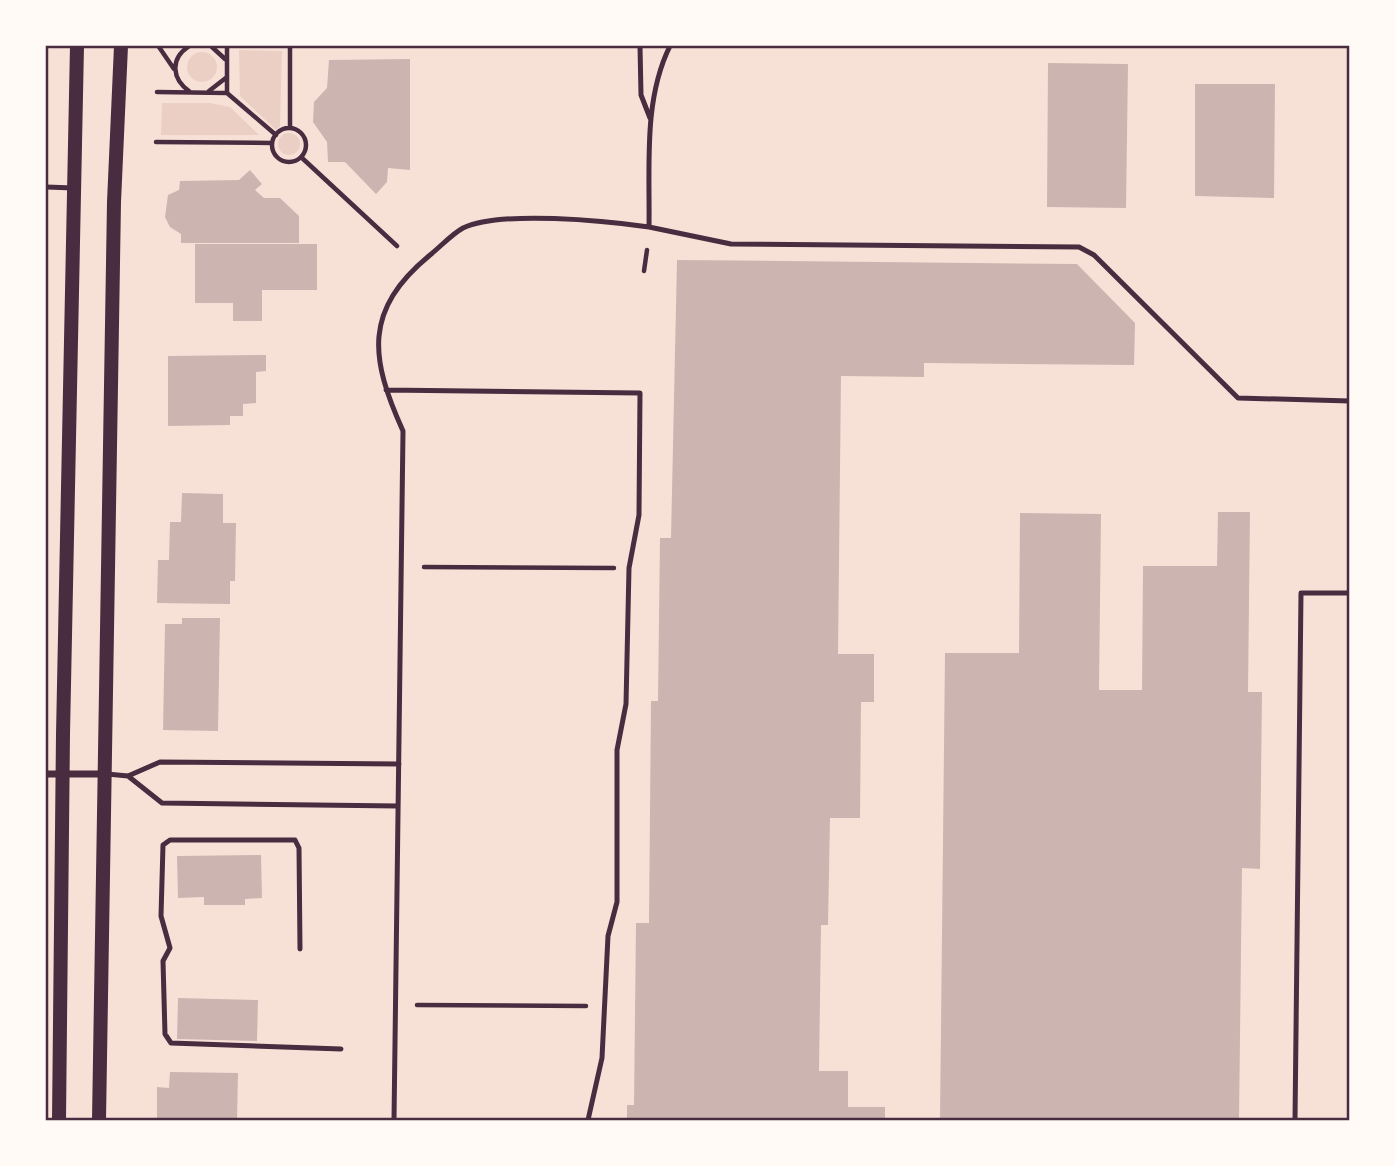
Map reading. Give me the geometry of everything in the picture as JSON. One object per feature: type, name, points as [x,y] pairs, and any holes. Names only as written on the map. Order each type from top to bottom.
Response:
[{"type":"main road","points":[[59,1121],[77,46]]},
{"type":"main road","points":[[99,1121],[114,202],[121,46]]},
{"type":"street","points":[[46,774],[105,774]]},
{"type":"lane","points":[[640,46],[641,94],[651,121]]},
{"type":"lane","points":[[649,227],[651,121],[658,84],[670,46]]},
{"type":"lane","points":[[46,187],[75,188]]},
{"type":"lane","points":[[394,1121],[403,431],[380,371],[378,326],[397,287],[463,228],[507,219],[649,227],[731,244],[1079,247],[1094,255],[1238,398],[1349,401]]},
{"type":"lane","points":[[386,390],[640,393],[639,514],[629,568],[626,704],[617,750],[617,902],[608,936],[602,1058],[587,1121]]},
{"type":"lane","points":[[1295,1121],[1301,593],[1349,593]]},
{"type":"lane","points":[[105,774],[128,775],[160,762],[399,764]]},
{"type":"lane","points":[[128,775],[162,803],[398,806]]},
{"type":"lane","points":[[300,949],[299,848],[295,840],[170,840],[163,845],[161,916],[170,948],[163,961],[165,1034],[171,1043],[341,1049]]},
{"type":"path","points":[[159,47],[175,70]]},
{"type":"path","points":[[188,47],[176,60],[175,70],[177,81],[190,92]]},
{"type":"path","points":[[212,47],[223,53],[227,63]]},
{"type":"path","points":[[227,47],[227,93]]},
{"type":"path","points":[[290,47],[290,128]]},
{"type":"path","points":[[205,93],[215,89],[227,76]]},
{"type":"path","points":[[157,92],[227,93],[276,135]]},
{"type":"path","points":[[290,128],[297,130],[304,137],[306,148],[301,157],[291,161],[280,158],[272,143],[276,135],[290,128]]},
{"type":"path","points":[[156,142],[272,143]]},
{"type":"path","points":[[301,157],[397,246]]},
{"type":"path","points":[[644,271],[647,250]]},
{"type":"path","points":[[424,567],[614,568]]},
{"type":"path","points":[[417,1004],[586,1006]]},
{"type":"shaded area","points":[[239,50],[282,51],[280,126],[276,130],[240,96]]},
{"type":"shaded area","points":[[202,52],[213,56],[217,67],[213,78],[202,82],[191,78],[187,67],[191,56]]},
{"type":"shaded area","points":[[162,103],[210,103],[230,107],[259,135],[161,135]]},
{"type":"shaded area","points":[[289,133],[297,136],[300,144],[297,152],[289,155],[281,152],[278,144],[281,136]]},
{"type":"building","points":[[410,59],[410,170],[388,168],[387,182],[376,194],[345,162],[328,162],[327,142],[313,122],[314,102],[327,88],[329,60]]},
{"type":"building","points":[[1048,63],[1128,64],[1126,208],[1047,207]]},
{"type":"building","points":[[1195,84],[1275,84],[1274,198],[1195,196]]},
{"type":"building","points":[[250,170],[262,184],[255,190],[264,198],[280,198],[299,216],[299,243],[181,243],[181,234],[170,227],[165,217],[168,195],[179,190],[180,181],[239,180]]},
{"type":"building","points":[[195,244],[317,244],[317,290],[262,290],[262,321],[233,321],[233,303],[195,303]]},
{"type":"building","points":[[677,260],[1077,264],[1135,323],[1134,365],[924,363],[924,377],[841,376],[838,654],[874,654],[874,702],[861,702],[860,818],[830,818],[828,925],[821,925],[819,1071],[848,1071],[848,1107],[885,1107],[885,1120],[627,1120],[627,1105],[634,1105],[636,923],[649,923],[651,701],[658,701],[660,538],[671,538]]},
{"type":"building","points":[[266,355],[266,371],[256,372],[256,403],[243,404],[243,416],[230,416],[230,425],[168,426],[168,356]]},
{"type":"building","points":[[182,493],[223,494],[223,523],[236,523],[235,581],[230,581],[230,604],[157,603],[158,560],[169,560],[170,522],[181,522]]},
{"type":"building","points":[[1218,512],[1250,512],[1248,692],[1262,692],[1260,869],[1242,868],[1239,1120],[940,1120],[945,653],[1019,653],[1020,513],[1101,514],[1099,690],[1142,690],[1143,566],[1217,566]]},
{"type":"building","points":[[182,618],[220,618],[218,731],[163,730],[165,624],[182,624]]},
{"type":"building","points":[[261,855],[262,898],[245,899],[245,905],[204,905],[204,897],[178,898],[177,856]]},
{"type":"building","points":[[178,998],[258,1000],[257,1041],[177,1039]]},
{"type":"building","points":[[170,1072],[238,1073],[237,1120],[157,1120],[157,1087],[169,1088]]}]
